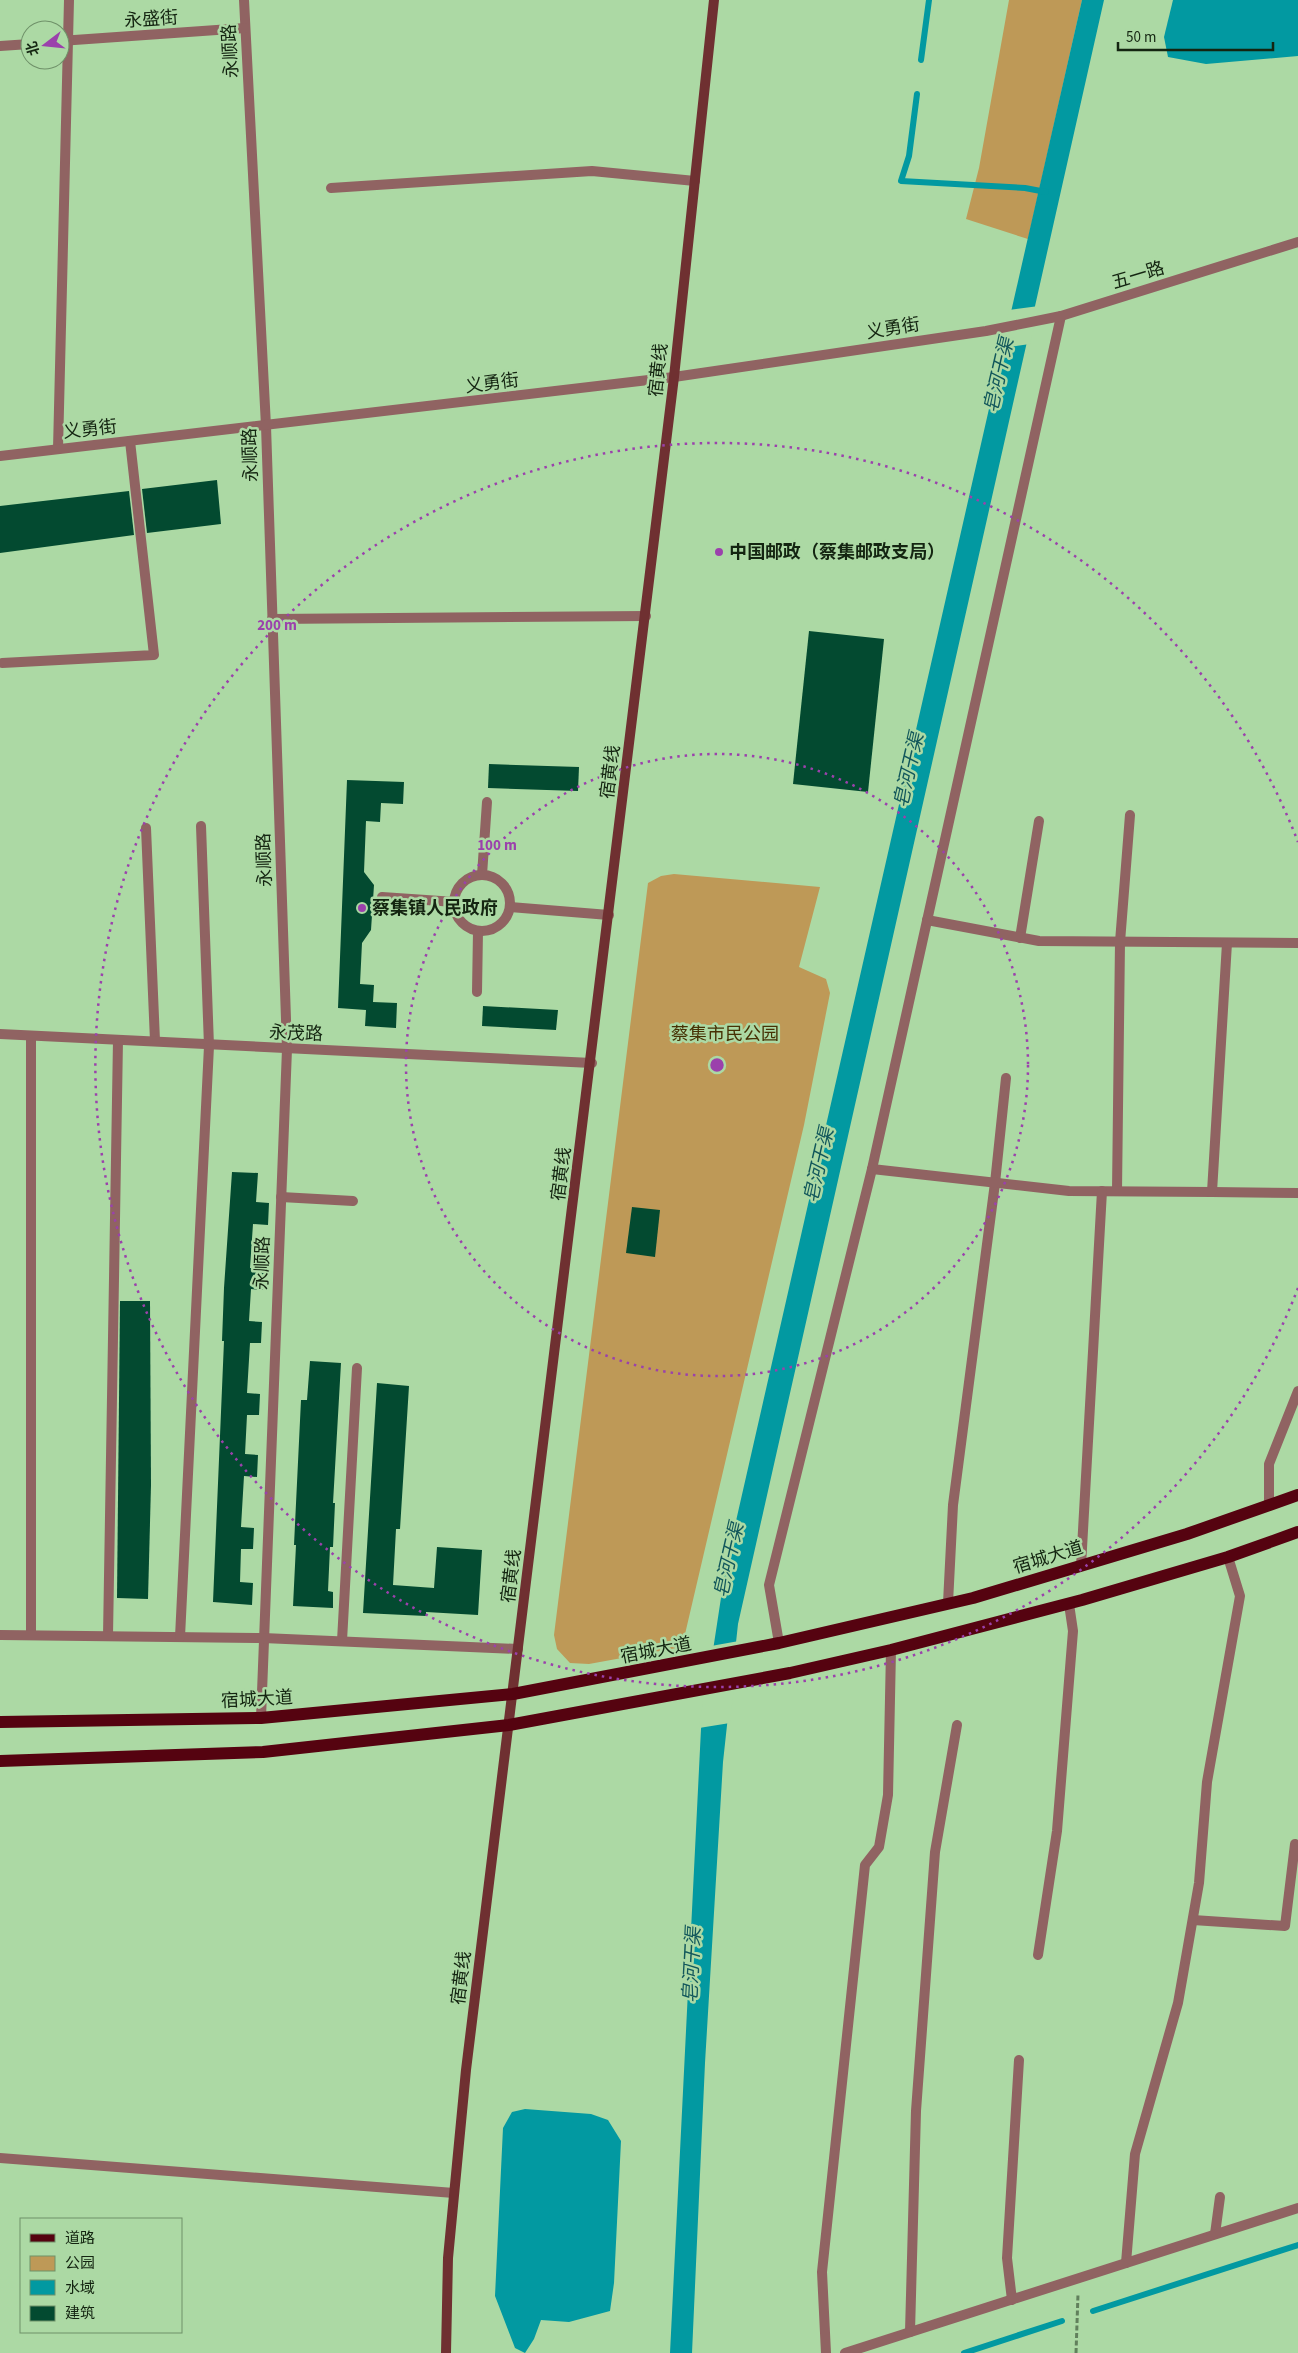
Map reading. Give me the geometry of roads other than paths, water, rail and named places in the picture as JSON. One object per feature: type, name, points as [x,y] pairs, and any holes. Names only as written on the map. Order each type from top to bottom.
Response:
[{"type":"main road","name":"宿黄线","points":[[446,2353],[448,2258],[466,2070],[646,616],[674,377],[714,0]]},
{"type":"main road","name":"宿城大道","points":[[0,1722],[261,1718],[513,1694],[779,1643],[948,1603],[1187,1534],[1298,1495]]},
{"type":"main road","points":[[0,1761],[263,1752],[509,1725],[790,1673],[891,1650],[1069,1604],[1228,1557],[1298,1532]]},
{"type":"street","points":[[67,20],[69,0]]},
{"type":"street","name":"永顺路","points":[[244,0],[266,426],[287,1048],[261,1718]]},
{"type":"street","name":"永盛街","points":[[70,41],[245,28]]},
{"type":"street","points":[[0,46],[20,45]]},
{"type":"street","points":[[58,449],[64,70]]},
{"type":"street","points":[[331,188],[592,171],[695,180]]},
{"type":"street","name":"五一路","points":[[986,331],[1061,316],[1298,242]]},
{"type":"street","points":[[779,1643],[769,1585],[872,1169],[1061,316]]},
{"type":"street","name":"义勇街","points":[[0,456],[674,377],[986,331]]},
{"type":"street","points":[[2,663],[154,655],[130,441]]},
{"type":"street","points":[[272,619],[646,616]]},
{"type":"street","points":[[482,875],[487,802]]},
{"type":"street","points":[[1117,1191],[1120,942],[1130,815]]},
{"type":"street","points":[[1020,938],[1039,821]]},
{"type":"street","points":[[180,1637],[209,1046],[201,826]]},
{"type":"street","points":[[146,828],[155,1041]]},
{"type":"street","points":[[482,875],[501,882],[510,898],[510,907],[502,922],[487,931],[478,931],[463,923],[457,916],[455,902],[459,888],[466,881],[482,875]]},
{"type":"street","points":[[382,897],[455,902]]},
{"type":"street","points":[[510,907],[610,915]]},
{"type":"street","points":[[927,920],[1039,941],[1298,943]]},
{"type":"street","points":[[477,992],[478,931]]},
{"type":"street","points":[[1212,1192],[1227,943]]},
{"type":"street","name":"永茂路","points":[[0,1034],[155,1041],[209,1046],[592,1063]]},
{"type":"street","points":[[30,1635],[31,1036]]},
{"type":"street","points":[[108,1636],[118,1040]]},
{"type":"street","points":[[948,1603],[953,1505],[995,1182],[1006,1078]]},
{"type":"street","points":[[872,1169],[1070,1190],[1298,1193]]},
{"type":"street","points":[[1081,1566],[1102,1191]]},
{"type":"street","points":[[281,1197],[353,1201]]},
{"type":"street","points":[[342,1640],[357,1368]]},
{"type":"street","points":[[1269,1505],[1269,1464],[1298,1391]]},
{"type":"street","points":[[1126,2263],[1134,2154],[1178,2004],[1199,1883],[1207,1782],[1240,1596],[1228,1557]]},
{"type":"street","points":[[1038,1955],[1057,1831],[1072,1631],[1069,1604]]},
{"type":"street","points":[[0,1635],[342,1640],[518,1649]]},
{"type":"street","points":[[826,2353],[822,2272],[865,1865],[879,1847],[888,1795],[891,1650]]},
{"type":"street","points":[[910,2332],[916,2112],[935,1852],[957,1725]]},
{"type":"street","points":[[1193,1920],[1285,1926],[1295,1844]]},
{"type":"street","points":[[1012,2300],[1007,2258],[1019,2060]]},
{"type":"street","points":[[0,2158],[454,2193]]},
{"type":"street","points":[[1215,2234],[1220,2197]]},
{"type":"street","points":[[845,2353],[1298,2208]]},
{"type":"water","name":"皂河干渠","points":[[1082,0],[1104,0],[738,1624],[723,1762],[705,2063],[692,2353],[670,2353],[701,1729],[726,1565]]},
{"type":"water","points":[[1173,0],[1298,0],[1298,56],[1206,64],[1168,57],[1164,37]]},
{"type":"water","points":[[525,2109],[591,2114],[608,2120],[621,2141],[614,2283],[610,2311],[569,2322],[541,2320],[534,2339],[525,2353],[515,2348],[495,2296],[503,2128],[512,2112]]},
{"type":"waterway","points":[[921,60],[929,0]]},
{"type":"waterway","points":[[917,94],[909,156],[901,181],[1025,188],[1046,192]]},
{"type":"waterway","points":[[1093,2311],[1298,2245]]},
{"type":"waterway","points":[[964,2353],[1062,2321]]},
{"type":"place","name":"中国邮政（蔡集邮政支局）","points":[[719,552]]},
{"type":"place","name":"蔡集镇人民政府","points":[[362,908]]},
{"type":"park label","name":"蔡集市民公园","points":[[725,1034]]}]
